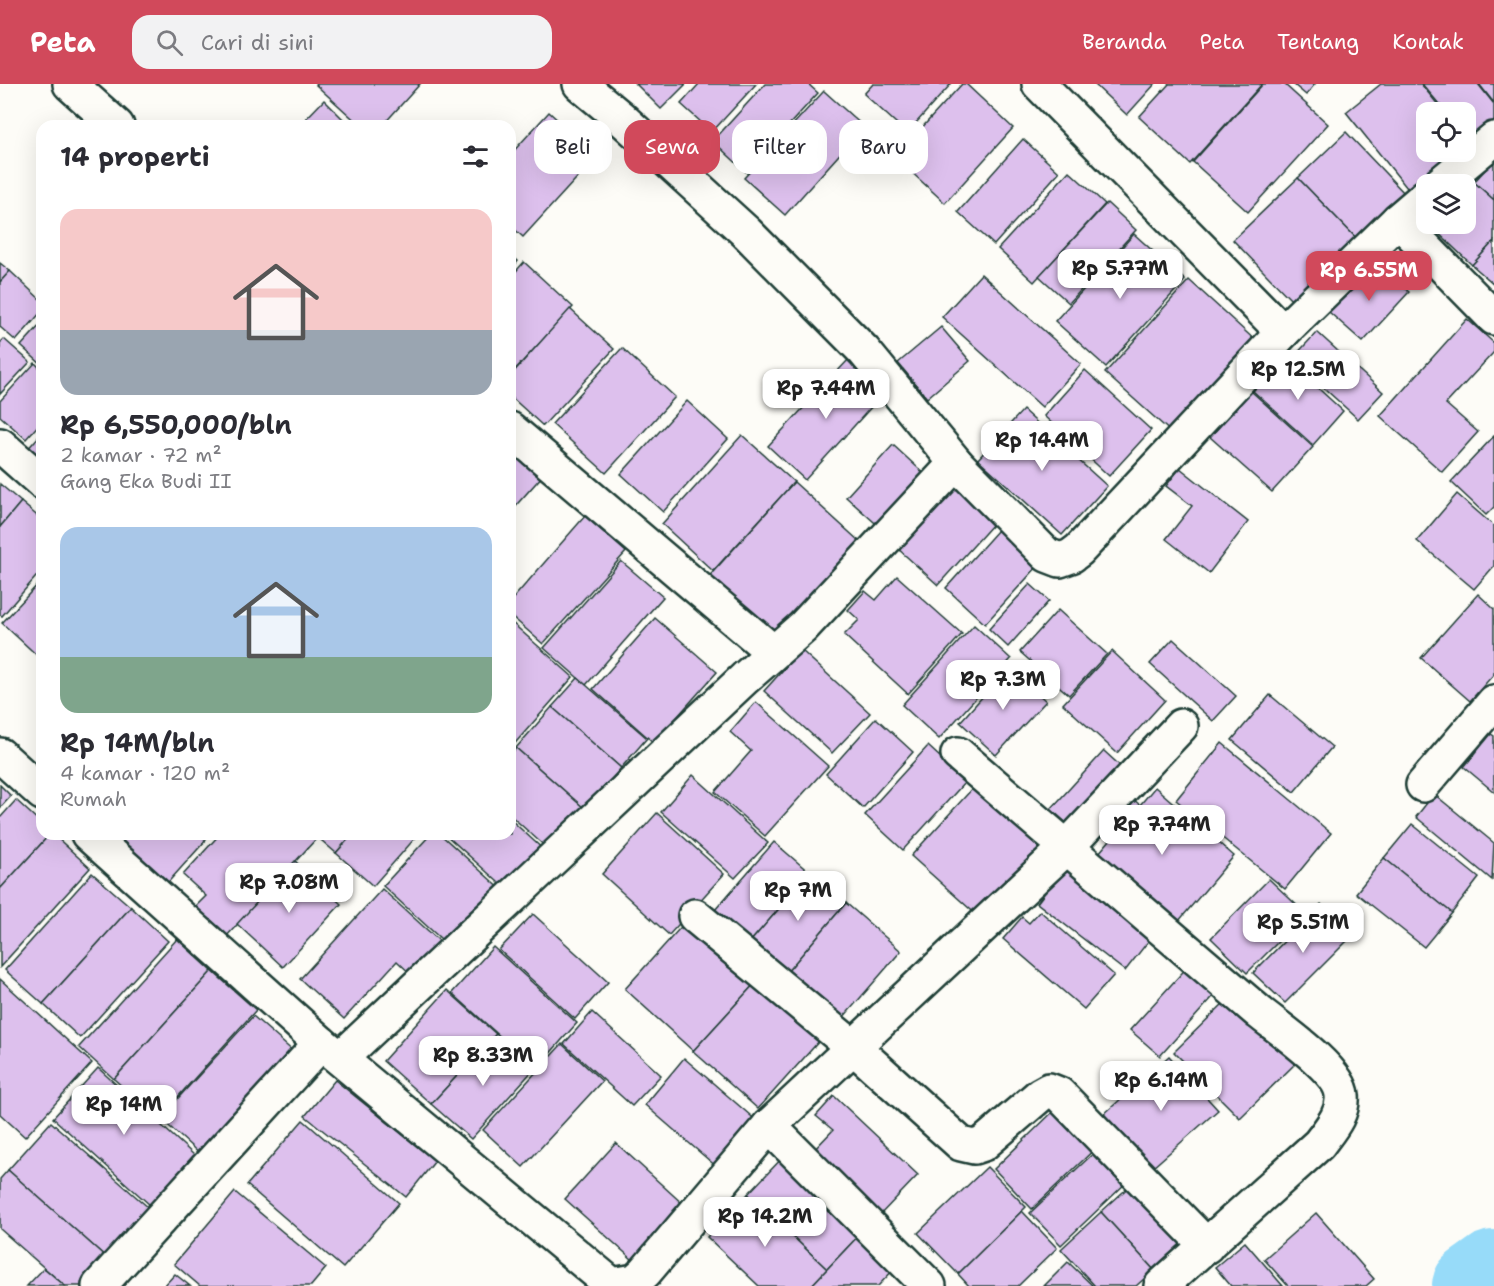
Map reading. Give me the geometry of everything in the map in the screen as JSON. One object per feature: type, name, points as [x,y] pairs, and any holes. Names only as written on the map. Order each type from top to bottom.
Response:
[{"type":"street","points":[[70,84],[110,120]]},
{"type":"street","points":[[580,84],[621,118],[738,225],[864,351],[956,464],[1047,555],[1060,560],[1071,556],[1283,332],[1416,205]]},
{"type":"street","points":[[1039,84],[1283,332]]},
{"type":"street","points":[[1452,174],[1494,139]]},
{"type":"street","points":[[1398,220],[1494,318]]},
{"type":"street","points":[[516,434],[773,652]]},
{"type":"street","points":[[0,445],[36,477]]},
{"type":"street","points":[[99,1286],[331,1051],[803,627],[956,464]]},
{"type":"street","points":[[1423,785],[1494,702]]},
{"type":"street","points":[[95,840],[331,1051],[612,1286],[636,1281],[769,1126],[1066,848],[1181,726]]},
{"type":"street","points":[[958,754],[1298,1043],[1330,1072],[1342,1092],[1341,1105],[1335,1123],[1319,1144],[1161,1286]]},
{"type":"street","points":[[0,755],[36,783]]},
{"type":"street","points":[[695,916],[853,1047],[961,1144],[974,1147],[983,1143],[1040,1095],[1049,1090],[1059,1094],[1207,1246]]},
{"type":"street","points":[[769,1126],[929,1286]]},
{"type":"building","points":[[420,84],[387,120],[354,120],[316,85]]},
{"type":"building","points":[[636,84],[686,84],[661,109]]},
{"type":"building","points":[[699,84],[756,84],[720,123],[720,120],[699,120],[681,104]]},
{"type":"building","points":[[765,84],[808,84],[818,93],[793,120],[732,120]]},
{"type":"building","points":[[873,84],[951,84],[919,120],[893,120],[864,94]]},
{"type":"building","points":[[962,84],[966,84],[1013,128],[945,203],[913,174],[928,174],[928,121]]},
{"type":"building","points":[[1094,84],[1155,84],[1127,115]]},
{"type":"building","points":[[1169,84],[1262,84],[1190,164],[1139,117]]},
{"type":"building","points":[[1263,84],[1284,84],[1328,124],[1248,212],[1193,162]]},
{"type":"building","points":[[1293,84],[1315,84],[1306,95]]},
{"type":"building","points":[[1381,84],[1421,84],[1436,102],[1416,102],[1416,162],[1450,162],[1435,174],[1416,174],[1416,189],[1411,193],[1346,112]]},
{"type":"building","points":[[1422,84],[1478,84],[1494,104],[1494,128],[1476,143],[1476,102],[1437,102]]},
{"type":"building","points":[[1479,84],[1494,84],[1494,103]]},
{"type":"building","points":[[824,91],[856,120],[839,120],[839,155],[827,168],[827,120],[797,120]]},
{"type":"building","points":[[324,100],[344,120],[305,120]]},
{"type":"building","points":[[549,112],[558,120],[542,120]]},
{"type":"building","points":[[732,120],[732,159],[720,148],[720,133]]},
{"type":"building","points":[[534,129],[534,174],[581,174],[523,237],[516,231],[516,148]]},
{"type":"building","points":[[1346,132],[1406,195],[1359,241],[1298,178]]},
{"type":"building","points":[[1023,139],[1059,172],[994,245],[958,212]]},
{"type":"building","points":[[1494,160],[1494,200],[1476,184],[1476,180]]},
{"type":"building","points":[[1069,171],[1105,204],[1034,282],[998,249]]},
{"type":"building","points":[[748,174],[822,174],[785,215],[744,178]]},
{"type":"building","points":[[1298,178],[1359,241],[1294,303],[1233,240]]},
{"type":"building","points":[[1476,184],[1494,200],[1494,241],[1472,265],[1439,234],[1476,234]]},
{"type":"building","points":[[1107,203],[1136,230],[1069,303],[1039,276]]},
{"type":"building","points":[[1134,234],[1185,280],[1106,367],[1055,321]]},
{"type":"building","points":[[1494,241],[1494,284],[1472,265]]},
{"type":"building","points":[[1375,261],[1409,292],[1363,342],[1329,312]]},
{"type":"building","points":[[524,262],[573,307],[516,369],[516,271]]},
{"type":"building","points":[[0,263],[10,271],[0,282]]},
{"type":"building","points":[[10,271],[36,295],[36,318],[16,341],[0,327],[0,282]]},
{"type":"building","points":[[981,274],[1081,364],[1042,407],[942,317]]},
{"type":"building","points":[[1189,280],[1257,342],[1173,434],[1105,373]]},
{"type":"building","points":[[570,309],[614,349],[543,426],[516,401],[516,369]]},
{"type":"building","points":[[1467,319],[1494,343],[1494,352],[1446,404],[1478,432],[1442,472],[1380,416]]},
{"type":"building","points":[[941,327],[970,361],[927,398],[898,363]]},
{"type":"building","points":[[36,330],[36,360],[21,346]]},
{"type":"building","points":[[1317,332],[1383,392],[1358,419],[1292,359]]},
{"type":"building","points":[[4,339],[30,362],[0,394],[0,343]]},
{"type":"building","points":[[622,348],[675,397],[606,473],[552,424]]},
{"type":"building","points":[[1284,357],[1343,411],[1313,445],[1253,391]]},
{"type":"building","points":[[848,360],[884,393],[805,480],[768,446]]},
{"type":"building","points":[[35,363],[36,428],[26,439],[0,416],[0,401]]},
{"type":"building","points":[[1085,370],[1151,430],[1109,476],[1044,416]]},
{"type":"building","points":[[1251,391],[1313,447],[1272,492],[1210,437]]},
{"type":"building","points":[[687,401],[728,439],[663,512],[621,474]]},
{"type":"building","points":[[1023,410],[1107,486],[1062,535],[978,459]]},
{"type":"building","points":[[742,435],[794,482],[713,571],[662,524]]},
{"type":"building","points":[[1494,436],[1494,507],[1486,515],[1451,482]]},
{"type":"building","points":[[36,440],[36,462],[25,452]]},
{"type":"building","points":[[893,445],[930,479],[883,530],[846,497]]},
{"type":"building","points":[[516,450],[544,474],[516,505]]},
{"type":"building","points":[[1180,468],[1248,522],[1209,573],[1166,539],[1192,506],[1166,486]]},
{"type":"building","points":[[961,475],[1003,513],[938,585],[896,547]]},
{"type":"building","points":[[794,482],[859,541],[769,640],[704,582]]},
{"type":"building","points":[[0,484],[21,502],[0,527]]},
{"type":"building","points":[[1457,494],[1494,526],[1494,566],[1474,589],[1417,541]]},
{"type":"building","points":[[21,502],[36,515],[36,577],[2,616],[0,615],[0,527]]},
{"type":"building","points":[[585,516],[626,552],[543,644],[516,620],[516,595]]},
{"type":"building","points":[[998,530],[1038,566],[985,624],[946,588]]},
{"type":"building","points":[[621,561],[663,597],[586,685],[544,648]]},
{"type":"building","points":[[897,576],[962,634],[908,694],[844,635],[859,620],[848,610],[865,591],[876,600]]},
{"type":"building","points":[[1030,584],[1049,601],[1008,647],[989,629]]},
{"type":"building","points":[[36,586],[36,654],[2,623]]},
{"type":"building","points":[[1478,594],[1494,609],[1494,674],[1470,701],[1421,658]]},
{"type":"building","points":[[1058,610],[1107,654],[1069,695],[1020,652]]},
{"type":"building","points":[[655,618],[717,672],[654,743],[593,689]]},
{"type":"building","points":[[974,625],[1011,659],[939,739],[902,705]]},
{"type":"building","points":[[516,626],[573,677],[516,742]]},
{"type":"building","points":[[1173,639],[1236,696],[1213,721],[1150,664]]},
{"type":"building","points":[[801,650],[870,713],[832,753],[764,691]]},
{"type":"building","points":[[1112,651],[1165,700],[1117,753],[1063,704]]},
{"type":"building","points":[[1009,667],[1046,701],[996,755],[960,722]]},
{"type":"building","points":[[578,678],[647,738],[621,768],[552,707]]},
{"type":"building","points":[[1270,695],[1332,747],[1294,792],[1232,740]]},
{"type":"building","points":[[756,702],[828,766],[765,836],[715,792],[751,751],[730,732]]},
{"type":"building","points":[[552,707],[621,768],[585,809],[516,748]]},
{"type":"building","points":[[876,718],[913,752],[863,808],[826,774]]},
{"type":"building","points":[[1491,734],[1494,736],[1494,792],[1464,767]]},
{"type":"building","points":[[1222,743],[1331,833],[1285,889],[1176,800]]},
{"type":"building","points":[[928,746],[966,781],[903,850],[865,815]]},
{"type":"building","points":[[516,748],[585,809],[549,850],[516,820]]},
{"type":"building","points":[[1104,751],[1127,772],[1074,830],[1051,809]]},
{"type":"building","points":[[693,775],[768,843],[735,878],[661,812]]},
{"type":"building","points":[[0,785],[11,796],[0,808]]},
{"type":"building","points":[[1155,787],[1234,856],[1172,929],[1093,860],[1110,840],[1102,834],[1133,799],[1140,805]]},
{"type":"building","points":[[973,788],[1042,850],[980,918],[911,856]]},
{"type":"building","points":[[1434,794],[1494,843],[1492,880],[1416,817]]},
{"type":"building","points":[[16,800],[36,818],[36,840],[45,840],[0,889],[0,818]]},
{"type":"building","points":[[657,813],[724,874],[669,935],[602,874]]},
{"type":"building","points":[[516,824],[546,852],[509,892],[452,840],[516,840]]},
{"type":"building","points":[[1412,824],[1479,878],[1452,913],[1384,858]]},
{"type":"building","points":[[45,840],[60,840],[90,868],[0,967],[0,889]]},
{"type":"building","points":[[111,840],[206,840],[163,888]]},
{"type":"building","points":[[215,840],[315,840],[225,938],[193,909],[206,896],[183,875]]},
{"type":"building","points":[[321,840],[348,840],[336,853]]},
{"type":"building","points":[[348,840],[413,840],[373,886],[336,853]]},
{"type":"building","points":[[425,840],[447,840],[504,892],[452,949],[383,886]]},
{"type":"building","points":[[774,842],[810,873],[751,941],[715,910]]},
{"type":"building","points":[[1384,858],[1452,913],[1424,947],[1356,893]]},
{"type":"building","points":[[295,861],[341,904],[283,967],[237,924]]},
{"type":"building","points":[[1066,865],[1154,934],[1125,971],[1037,903]]},
{"type":"building","points":[[92,873],[131,907],[43,1004],[5,970]]},
{"type":"building","points":[[810,873],[846,903],[787,972],[751,941]]},
{"type":"building","points":[[1269,879],[1306,914],[1247,973],[1211,938]]},
{"type":"building","points":[[382,889],[446,947],[417,980],[397,961],[344,1019],[300,979]]},
{"type":"building","points":[[846,903],[901,951],[842,1019],[787,972]]},
{"type":"building","points":[[1321,904],[1352,936],[1285,1003],[1253,973]]},
{"type":"building","points":[[131,907],[168,941],[80,1038],[43,1004]]},
{"type":"building","points":[[1040,911],[1114,975],[1084,1009],[1003,939],[1022,917],[1029,923]]},
{"type":"building","points":[[533,914],[608,982],[575,1019],[499,950]]},
{"type":"building","points":[[689,918],[757,981],[693,1051],[625,989]]},
{"type":"building","points":[[177,939],[212,971],[114,1079],[79,1047]]},
{"type":"building","points":[[493,947],[577,1023],[536,1069],[452,993]]},
{"type":"building","points":[[1190,964],[1219,990],[1160,1056],[1130,1030]]},
{"type":"building","points":[[212,971],[256,1010],[158,1119],[114,1079]]},
{"type":"building","points":[[0,979],[92,1063],[25,1137],[0,1114]]},
{"type":"building","points":[[757,981],[821,1039],[758,1109],[693,1051]]},
{"type":"building","points":[[447,990],[496,1034],[431,1104],[383,1061]]},
{"type":"building","points":[[1230,997],[1296,1063],[1240,1118],[1174,1052]]},
{"type":"building","points":[[592,1012],[661,1075],[632,1106],[564,1044]]},
{"type":"building","points":[[253,1016],[295,1053],[202,1156],[160,1118]]},
{"type":"building","points":[[496,1034],[534,1069],[471,1139],[431,1104]]},
{"type":"building","points":[[562,1044],[602,1081],[523,1167],[483,1130]]},
{"type":"building","points":[[1169,1056],[1218,1110],[1152,1168],[1104,1114]]},
{"type":"building","points":[[684,1058],[758,1122],[718,1168],[645,1105]]},
{"type":"building","points":[[98,1068],[194,1155],[150,1205],[53,1118]]},
{"type":"building","points":[[335,1080],[435,1161],[406,1197],[305,1116]]},
{"type":"building","points":[[834,1096],[918,1175],[879,1216],[812,1152],[833,1130],[816,1116]]},
{"type":"building","points":[[1063,1102],[1102,1142],[1032,1209],[994,1169]]},
{"type":"building","points":[[303,1120],[399,1203],[343,1268],[247,1185]]},
{"type":"building","points":[[51,1122],[150,1209],[107,1258],[8,1170]]},
{"type":"building","points":[[616,1143],[684,1205],[633,1260],[565,1199]]},
{"type":"building","points":[[1098,1149],[1128,1181],[1061,1245],[1030,1213]]},
{"type":"building","points":[[785,1155],[863,1231],[827,1269],[748,1194]]},
{"type":"building","points":[[987,1167],[1026,1207],[958,1274],[918,1233]]},
{"type":"building","points":[[8,1170],[107,1258],[82,1286],[65,1286],[0,1229],[0,1179]]},
{"type":"building","points":[[1133,1183],[1186,1240],[1154,1270],[1101,1212]]},
{"type":"building","points":[[235,1192],[326,1268],[311,1286],[200,1286],[174,1264]]},
{"type":"building","points":[[748,1194],[827,1269],[811,1286],[759,1286],[707,1237]]},
{"type":"building","points":[[1022,1211],[1057,1248],[1018,1286],[969,1286],[958,1274]]},
{"type":"building","points":[[1101,1212],[1154,1270],[1136,1286],[1095,1286],[1061,1249]]},
{"type":"building","points":[[1316,1213],[1374,1279],[1366,1286],[1288,1286],[1264,1259]]},
{"type":"building","points":[[863,1231],[899,1264],[878,1286],[811,1286]]},
{"type":"building","points":[[1245,1242],[1283,1286],[1231,1286],[1215,1267]]},
{"type":"building","points":[[1068,1262],[1093,1286],[1044,1286]]},
{"type":"building","points":[[44,1268],[65,1286],[27,1286]]},
{"type":"building","points":[[175,1274],[190,1286],[164,1286]]},
{"type":"waterway","points":[[1473,1286],[1494,1271]]}]
